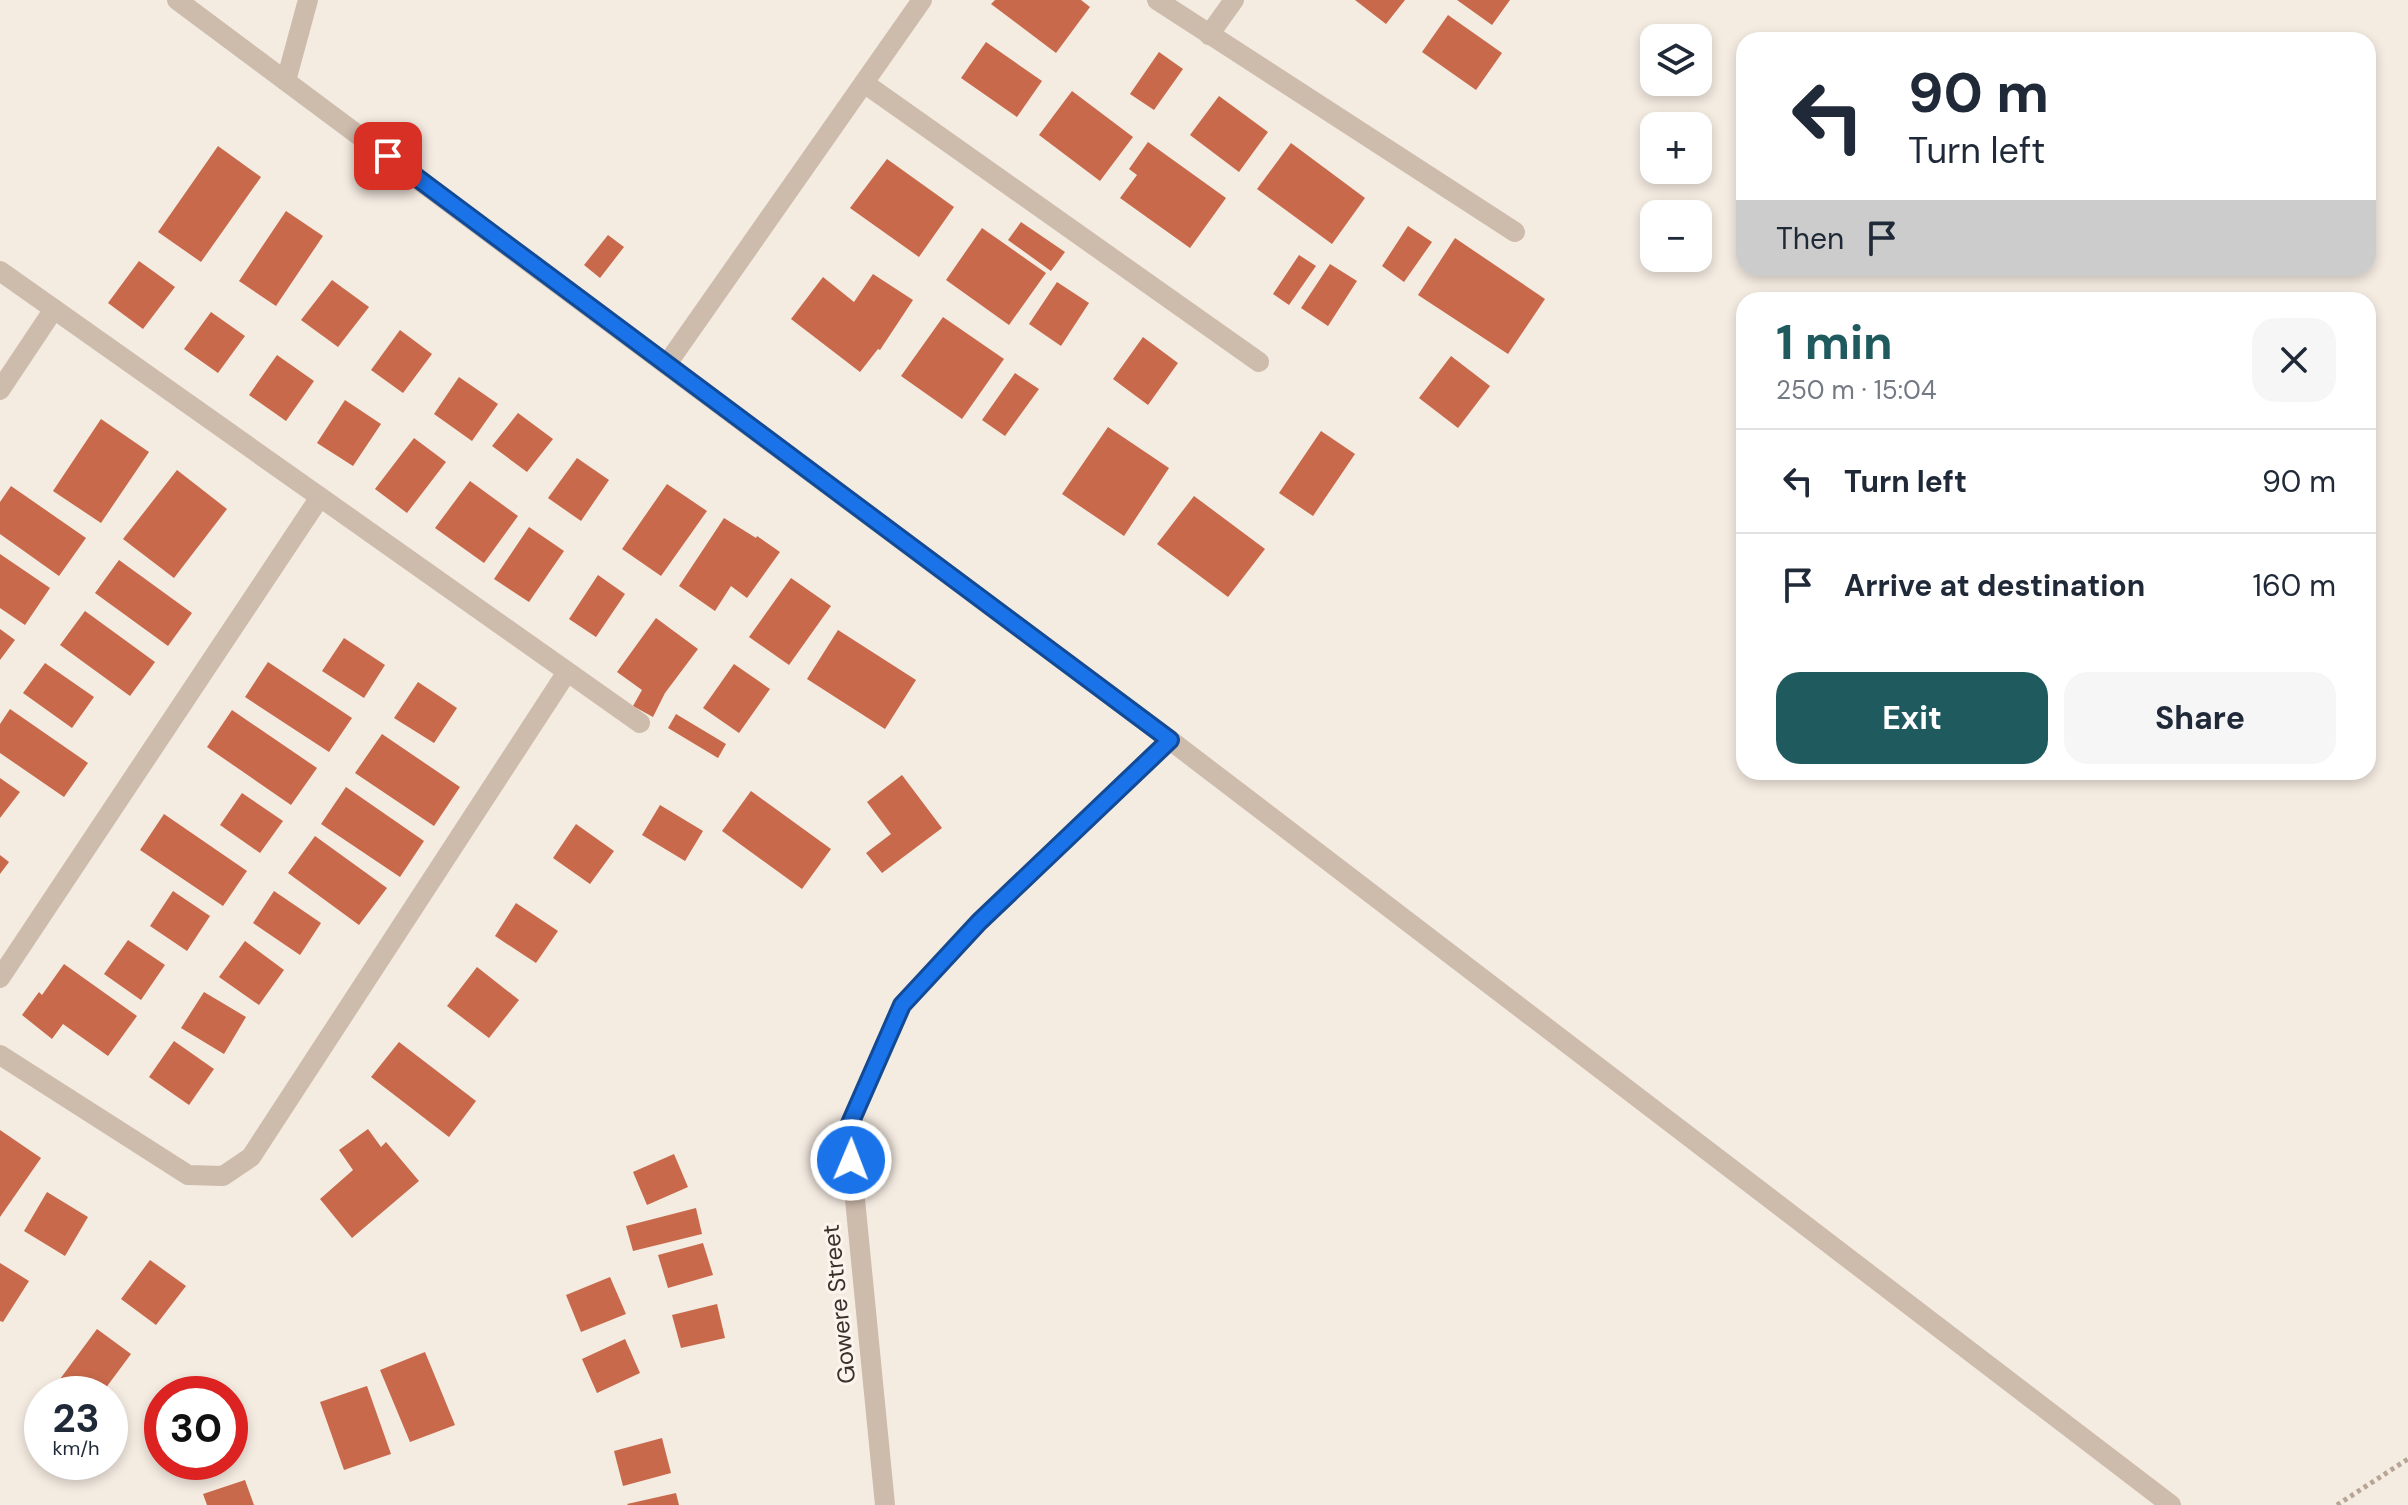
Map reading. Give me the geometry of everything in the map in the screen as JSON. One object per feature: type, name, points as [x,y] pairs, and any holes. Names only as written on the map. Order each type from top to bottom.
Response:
[{"type":"street","points":[[177,0],[1170,740],[2171,1505]]},
{"type":"street","points":[[286,81],[308,0]]},
{"type":"street","points":[[667,364],[922,0]]},
{"type":"street","points":[[1157,0],[1515,232]]},
{"type":"street","points":[[1209,35],[1234,0]]},
{"type":"street","points":[[864,83],[1259,362]]},
{"type":"street","points":[[0,271],[640,723]]},
{"type":"street","points":[[0,390],[54,309]]},
{"type":"street","points":[[0,978],[320,497]]},
{"type":"street","points":[[0,1055],[188,1175],[223,1176],[251,1157],[567,672]]},
{"type":"street","name":"Gowere Street","points":[[885,1505],[848,1128],[902,1005],[979,922],[1170,740]]},
{"type":"path","points":[[2337,1505],[2408,1459]]},
{"type":"building","points":[[995,0],[1081,0],[1090,7],[1056,53],[991,4]]},
{"type":"building","points":[[1355,0],[1405,0],[1386,24]]},
{"type":"building","points":[[1457,0],[1510,0],[1492,25]]},
{"type":"building","points":[[1448,15],[1502,53],[1476,90],[1422,52]]},
{"type":"building","points":[[986,42],[1042,81],[1017,117],[961,78]]},
{"type":"building","points":[[1159,52],[1183,69],[1154,110],[1130,94]]},
{"type":"building","points":[[1072,91],[1133,137],[1100,181],[1039,135]]},
{"type":"building","points":[[1219,96],[1268,132],[1239,172],[1190,135]]},
{"type":"building","points":[[1148,142],[1226,198],[1190,248],[1120,198],[1137,175],[1129,169]]},
{"type":"building","points":[[1291,143],[1365,198],[1332,244],[1257,189]]},
{"type":"building","points":[[218,146],[261,177],[201,262],[158,232]]},
{"type":"building","points":[[887,159],[954,207],[919,257],[850,208]]},
{"type":"building","points":[[286,211],[323,236],[276,306],[239,281]]},
{"type":"building","points":[[1021,222],[1065,252],[1051,271],[1008,240]]},
{"type":"building","points":[[1408,226],[1432,242],[1404,282],[1382,266]]},
{"type":"building","points":[[982,228],[1046,273],[1009,325],[946,280]]},
{"type":"building","points":[[608,235],[624,247],[600,278],[584,265]]},
{"type":"building","points":[[1455,238],[1545,299],[1508,354],[1418,295]]},
{"type":"building","points":[[1299,255],[1316,266],[1289,305],[1273,294]]},
{"type":"building","points":[[139,261],[175,287],[143,329],[108,303]]},
{"type":"building","points":[[1330,264],[1357,281],[1328,326],[1301,308]]},
{"type":"building","points":[[873,274],[913,300],[880,350],[860,372],[791,319],[823,277],[854,302]]},
{"type":"building","points":[[332,280],[369,307],[338,347],[301,320]]},
{"type":"building","points":[[1057,282],[1089,303],[1061,346],[1029,324]]},
{"type":"building","points":[[211,312],[245,336],[218,373],[184,349]]},
{"type":"building","points":[[943,317],[1004,359],[962,419],[901,376]]},
{"type":"building","points":[[400,330],[432,354],[403,393],[371,370]]},
{"type":"building","points":[[1143,337],[1178,363],[1148,405],[1113,379]]},
{"type":"building","points":[[277,355],[314,381],[286,421],[249,395]]},
{"type":"building","points":[[1451,356],[1490,386],[1458,428],[1419,398]]},
{"type":"building","points":[[1015,373],[1039,389],[1005,436],[982,420]]},
{"type":"building","points":[[459,377],[498,404],[472,441],[434,414]]},
{"type":"building","points":[[345,400],[381,424],[353,466],[317,443]]},
{"type":"building","points":[[518,413],[553,439],[527,472],[492,446]]},
{"type":"building","points":[[101,419],[149,452],[101,523],[53,491]]},
{"type":"building","points":[[1108,427],[1169,468],[1124,536],[1062,494]]},
{"type":"building","points":[[1321,431],[1355,454],[1313,516],[1279,493]]},
{"type":"building","points":[[414,438],[446,462],[407,513],[375,489]]},
{"type":"building","points":[[577,458],[609,480],[581,521],[548,498]]},
{"type":"building","points":[[177,470],[227,509],[174,578],[123,539]]},
{"type":"building","points":[[470,481],[518,516],[484,563],[435,528]]},
{"type":"building","points":[[667,484],[707,511],[661,576],[622,549]]},
{"type":"building","points":[[11,486],[86,538],[59,576],[0,534],[0,502]]},
{"type":"building","points":[[1194,496],[1265,549],[1228,597],[1157,544]]},
{"type":"building","points":[[724,518],[780,552],[747,598],[731,586],[715,611],[679,586]]},
{"type":"building","points":[[529,527],[564,551],[529,602],[494,579]]},
{"type":"building","points":[[0,554],[50,588],[25,625],[0,608]]},
{"type":"building","points":[[119,560],[192,613],[168,646],[95,593]]},
{"type":"building","points":[[598,575],[625,594],[596,637],[569,619]]},
{"type":"building","points":[[791,578],[831,606],[789,665],[749,637]]},
{"type":"building","points":[[85,611],[155,662],[130,696],[60,645]]},
{"type":"building","points":[[656,618],[698,649],[665,693],[653,717],[633,706],[642,690],[617,672]]},
{"type":"building","points":[[0,629],[15,640],[0,660]]},
{"type":"building","points":[[838,630],[916,680],[885,729],[807,679]]},
{"type":"building","points":[[344,638],[385,665],[364,698],[322,671]]},
{"type":"building","points":[[268,662],[352,718],[329,752],[245,697]]},
{"type":"building","points":[[45,663],[94,697],[72,728],[23,693]]},
{"type":"building","points":[[734,664],[770,689],[739,733],[703,708]]},
{"type":"building","points":[[418,682],[457,708],[434,743],[394,718]]},
{"type":"building","points":[[10,709],[88,763],[64,797],[0,753],[0,724]]},
{"type":"building","points":[[232,710],[317,768],[291,805],[207,747]]},
{"type":"building","points":[[676,714],[726,744],[718,758],[668,728]]},
{"type":"building","points":[[382,734],[460,787],[434,826],[355,773]]},
{"type":"building","points":[[902,775],[942,828],[882,873],[866,853],[891,834],[867,802]]},
{"type":"building","points":[[0,778],[20,792],[0,818]]},
{"type":"building","points":[[346,787],[424,841],[400,877],[321,824]]},
{"type":"building","points":[[751,791],[831,849],[802,889],[722,831]]},
{"type":"building","points":[[242,793],[283,821],[260,853],[220,825]]},
{"type":"building","points":[[660,805],[703,831],[685,861],[642,835]]},
{"type":"building","points":[[164,814],[247,871],[223,906],[140,850]]},
{"type":"building","points":[[576,824],[614,851],[590,884],[553,858]]},
{"type":"building","points":[[315,836],[387,888],[359,925],[288,873]]},
{"type":"building","points":[[0,855],[9,862],[0,874]]},
{"type":"building","points":[[173,891],[210,916],[187,951],[150,926]]},
{"type":"building","points":[[274,891],[321,923],[300,955],[253,923]]},
{"type":"building","points":[[516,903],[558,931],[536,963],[495,936]]},
{"type":"building","points":[[128,940],[165,965],[141,1000],[104,974]]},
{"type":"building","points":[[245,941],[284,970],[259,1005],[219,977]]},
{"type":"building","points":[[64,964],[137,1016],[108,1056],[63,1024],[52,1039],[22,1015],[39,992],[42,995]]},
{"type":"building","points":[[477,967],[519,1000],[489,1038],[447,1006]]},
{"type":"building","points":[[204,992],[246,1017],[224,1054],[181,1028]]},
{"type":"building","points":[[174,1041],[214,1069],[189,1105],[149,1077]]},
{"type":"building","points":[[399,1042],[476,1101],[449,1137],[371,1077]]},
{"type":"building","points":[[368,1129],[381,1147],[386,1142],[419,1181],[352,1238],[320,1199],[353,1170],[339,1150]]},
{"type":"building","points":[[0,1130],[41,1158],[0,1217]]},
{"type":"building","points":[[674,1154],[688,1187],[647,1205],[633,1172]]},
{"type":"building","points":[[47,1192],[88,1217],[65,1256],[24,1231]]},
{"type":"building","points":[[696,1208],[702,1234],[633,1251],[626,1226]]},
{"type":"building","points":[[703,1243],[713,1275],[668,1288],[658,1255]]},
{"type":"building","points":[[150,1260],[186,1286],[156,1325],[121,1299]]},
{"type":"building","points":[[0,1263],[29,1281],[3,1322],[0,1321]]},
{"type":"building","points":[[610,1277],[626,1314],[581,1332],[566,1295]]},
{"type":"building","points":[[717,1304],[725,1338],[681,1348],[672,1315]]},
{"type":"building","points":[[97,1329],[131,1354],[115,1376],[62,1376]]},
{"type":"building","points":[[625,1339],[640,1373],[597,1393],[582,1359]]},
{"type":"building","points":[[425,1352],[455,1425],[410,1442],[380,1370]]},
{"type":"building","points":[[367,1386],[391,1454],[344,1470],[320,1402]]},
{"type":"building","points":[[662,1438],[671,1473],[623,1486],[614,1451]]},
{"type":"building","points":[[245,1480],[254,1505],[207,1505],[203,1494]]},
{"type":"building","points":[[676,1493],[679,1505],[627,1504]]},
{"type":"route","points":[[388,156],[1170,740],[979,922],[902,1005],[848,1128],[851,1160]]}]
